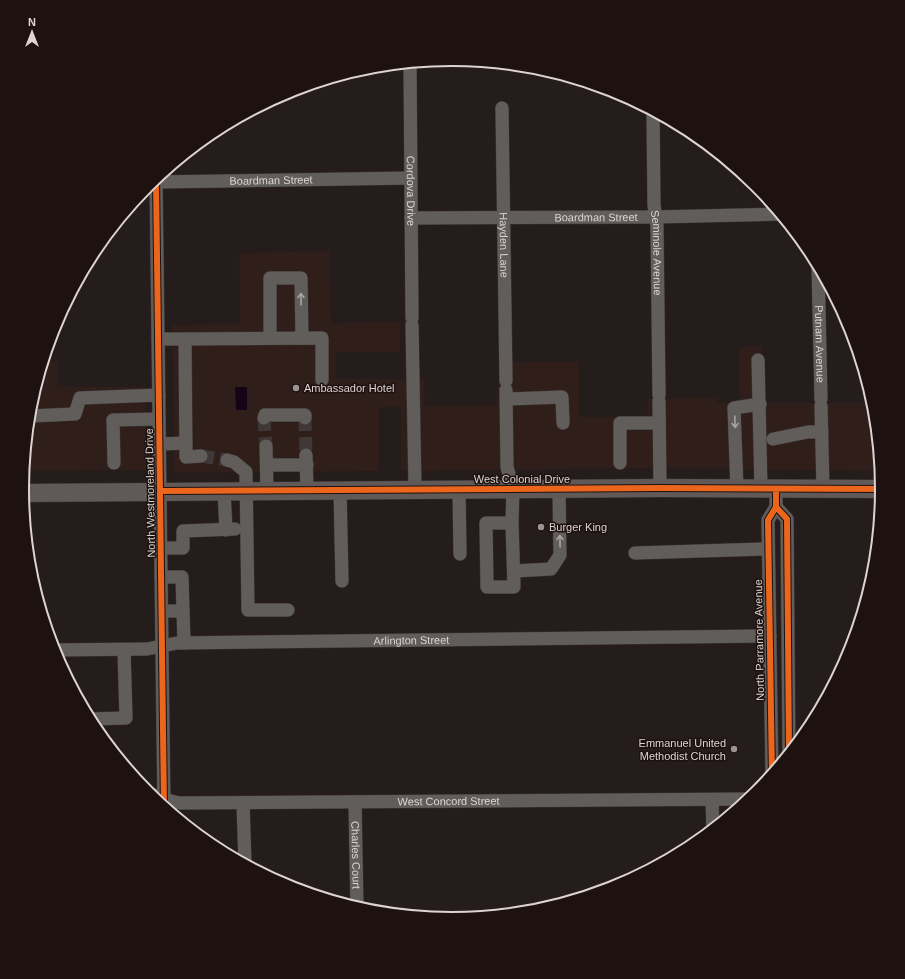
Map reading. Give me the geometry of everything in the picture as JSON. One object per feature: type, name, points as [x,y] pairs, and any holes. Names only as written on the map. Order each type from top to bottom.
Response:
[{"type":"highway","name":"West Colonial Drive","points":[[29,493],[559,488],[737,488],[823,489],[876,492]]},
{"type":"street","name":"Cordova Drive","points":[[410,69],[414,489]]},
{"type":"street","name":"Hayden Lane","points":[[502,108],[507,467],[513,489],[512,523],[514,587],[487,587],[486,523],[512,523]]},
{"type":"street","name":"Seminole Avenue","points":[[652,117],[656,217],[660,488]]},
{"type":"street","name":"Boardman Street","points":[[163,181],[410,178]]},
{"type":"street","name":"North Westmoreland Drive","points":[[156,187],[164,799]]},
{"type":"street","name":"Boardman Street","points":[[411,218],[656,217],[774,214]]},
{"type":"street","name":"Putnam Avenue","points":[[818,277],[823,489]]},
{"type":"street","points":[[270,338],[270,278],[301,278],[302,338]]},
{"type":"street","points":[[158,339],[322,338],[322,380]]},
{"type":"street","points":[[185,339],[186,457],[201,456]]},
{"type":"street","name":"North Parramore Avenue","points":[[758,360],[760,404],[768,489],[776,507],[768,520],[772,768]]},
{"type":"street","points":[[506,390],[562,397],[563,423]]},
{"type":"street","points":[[36,416],[75,414],[80,398],[159,395]]},
{"type":"street","points":[[737,488],[734,408],[760,404]]},
{"type":"street","points":[[264,418],[265,415],[305,415],[305,418]]},
{"type":"street","points":[[114,462],[113,420],[159,419]]},
{"type":"street","points":[[620,463],[620,423],[660,423]]},
{"type":"street","points":[[773,438],[808,432],[822,432]]},
{"type":"street","points":[[160,444],[186,443]]},
{"type":"street","points":[[266,446],[267,490]]},
{"type":"street","points":[[227,460],[239,466],[246,472],[248,610],[288,610]]},
{"type":"street","points":[[267,465],[306,460],[307,490]]},
{"type":"street","points":[[514,571],[551,569],[560,555],[559,488]]},
{"type":"street","points":[[459,489],[460,554]]},
{"type":"street","points":[[340,490],[342,581]]},
{"type":"street","points":[[161,548],[183,548],[183,530],[230,530],[224,491]]},
{"type":"street","points":[[776,507],[787,519],[789,746]]},
{"type":"street","points":[[635,553],[768,549]]},
{"type":"street","points":[[161,577],[182,577],[184,643]]},
{"type":"street","points":[[162,611],[183,611]]},
{"type":"street","name":"Arlington Street","points":[[60,650],[146,649],[184,643],[770,636]]},
{"type":"street","points":[[96,719],[126,718],[124,650]]},
{"type":"street","points":[[712,800],[713,823]]},
{"type":"street","name":"West Concord Street","points":[[167,803],[740,800]]},
{"type":"street","name":"Charles Court","points":[[355,802],[357,902]]},
{"type":"street","points":[[243,803],[245,858]]},
{"type":"shaded area","points":[[330,251],[331,323],[400,322],[400,352],[336,352],[336,379],[424,379],[425,406],[497,405],[497,386],[512,385],[512,362],[579,362],[579,417],[647,417],[648,399],[717,398],[717,403],[739,403],[739,347],[762,347],[763,403],[867,403],[875,471],[642,468],[401,471],[401,407],[379,407],[379,471],[174,473],[172,325],[240,324],[239,253]]},
{"type":"shaded area","points":[[49,361],[57,361],[58,387],[145,387],[147,470],[30,471],[37,407]]},
{"type":"shaded area","points":[[235,387],[247,387],[247,410],[236,410]]},
{"type":"tunnel","points":[[264,418],[266,446]]},
{"type":"tunnel","points":[[305,418],[306,455]]},
{"type":"tunnel","points":[[201,456],[227,460]]},
{"type":"cycle path","points":[[156,187],[164,799]]},
{"type":"cycle path","points":[[161,491],[660,488],[876,489]]},
{"type":"cycle path","points":[[772,768],[768,520],[776,507],[776,489]]},
{"type":"cycle path","points":[[776,507],[787,519],[789,746]]},
{"type":"place","name":"Ambassador Hotel","points":[[296,388]]},
{"type":"place","name":"Burger King","points":[[541,527]]},
{"type":"place","name":"Emmanuel United Methodist Church","points":[[734,749]]}]
